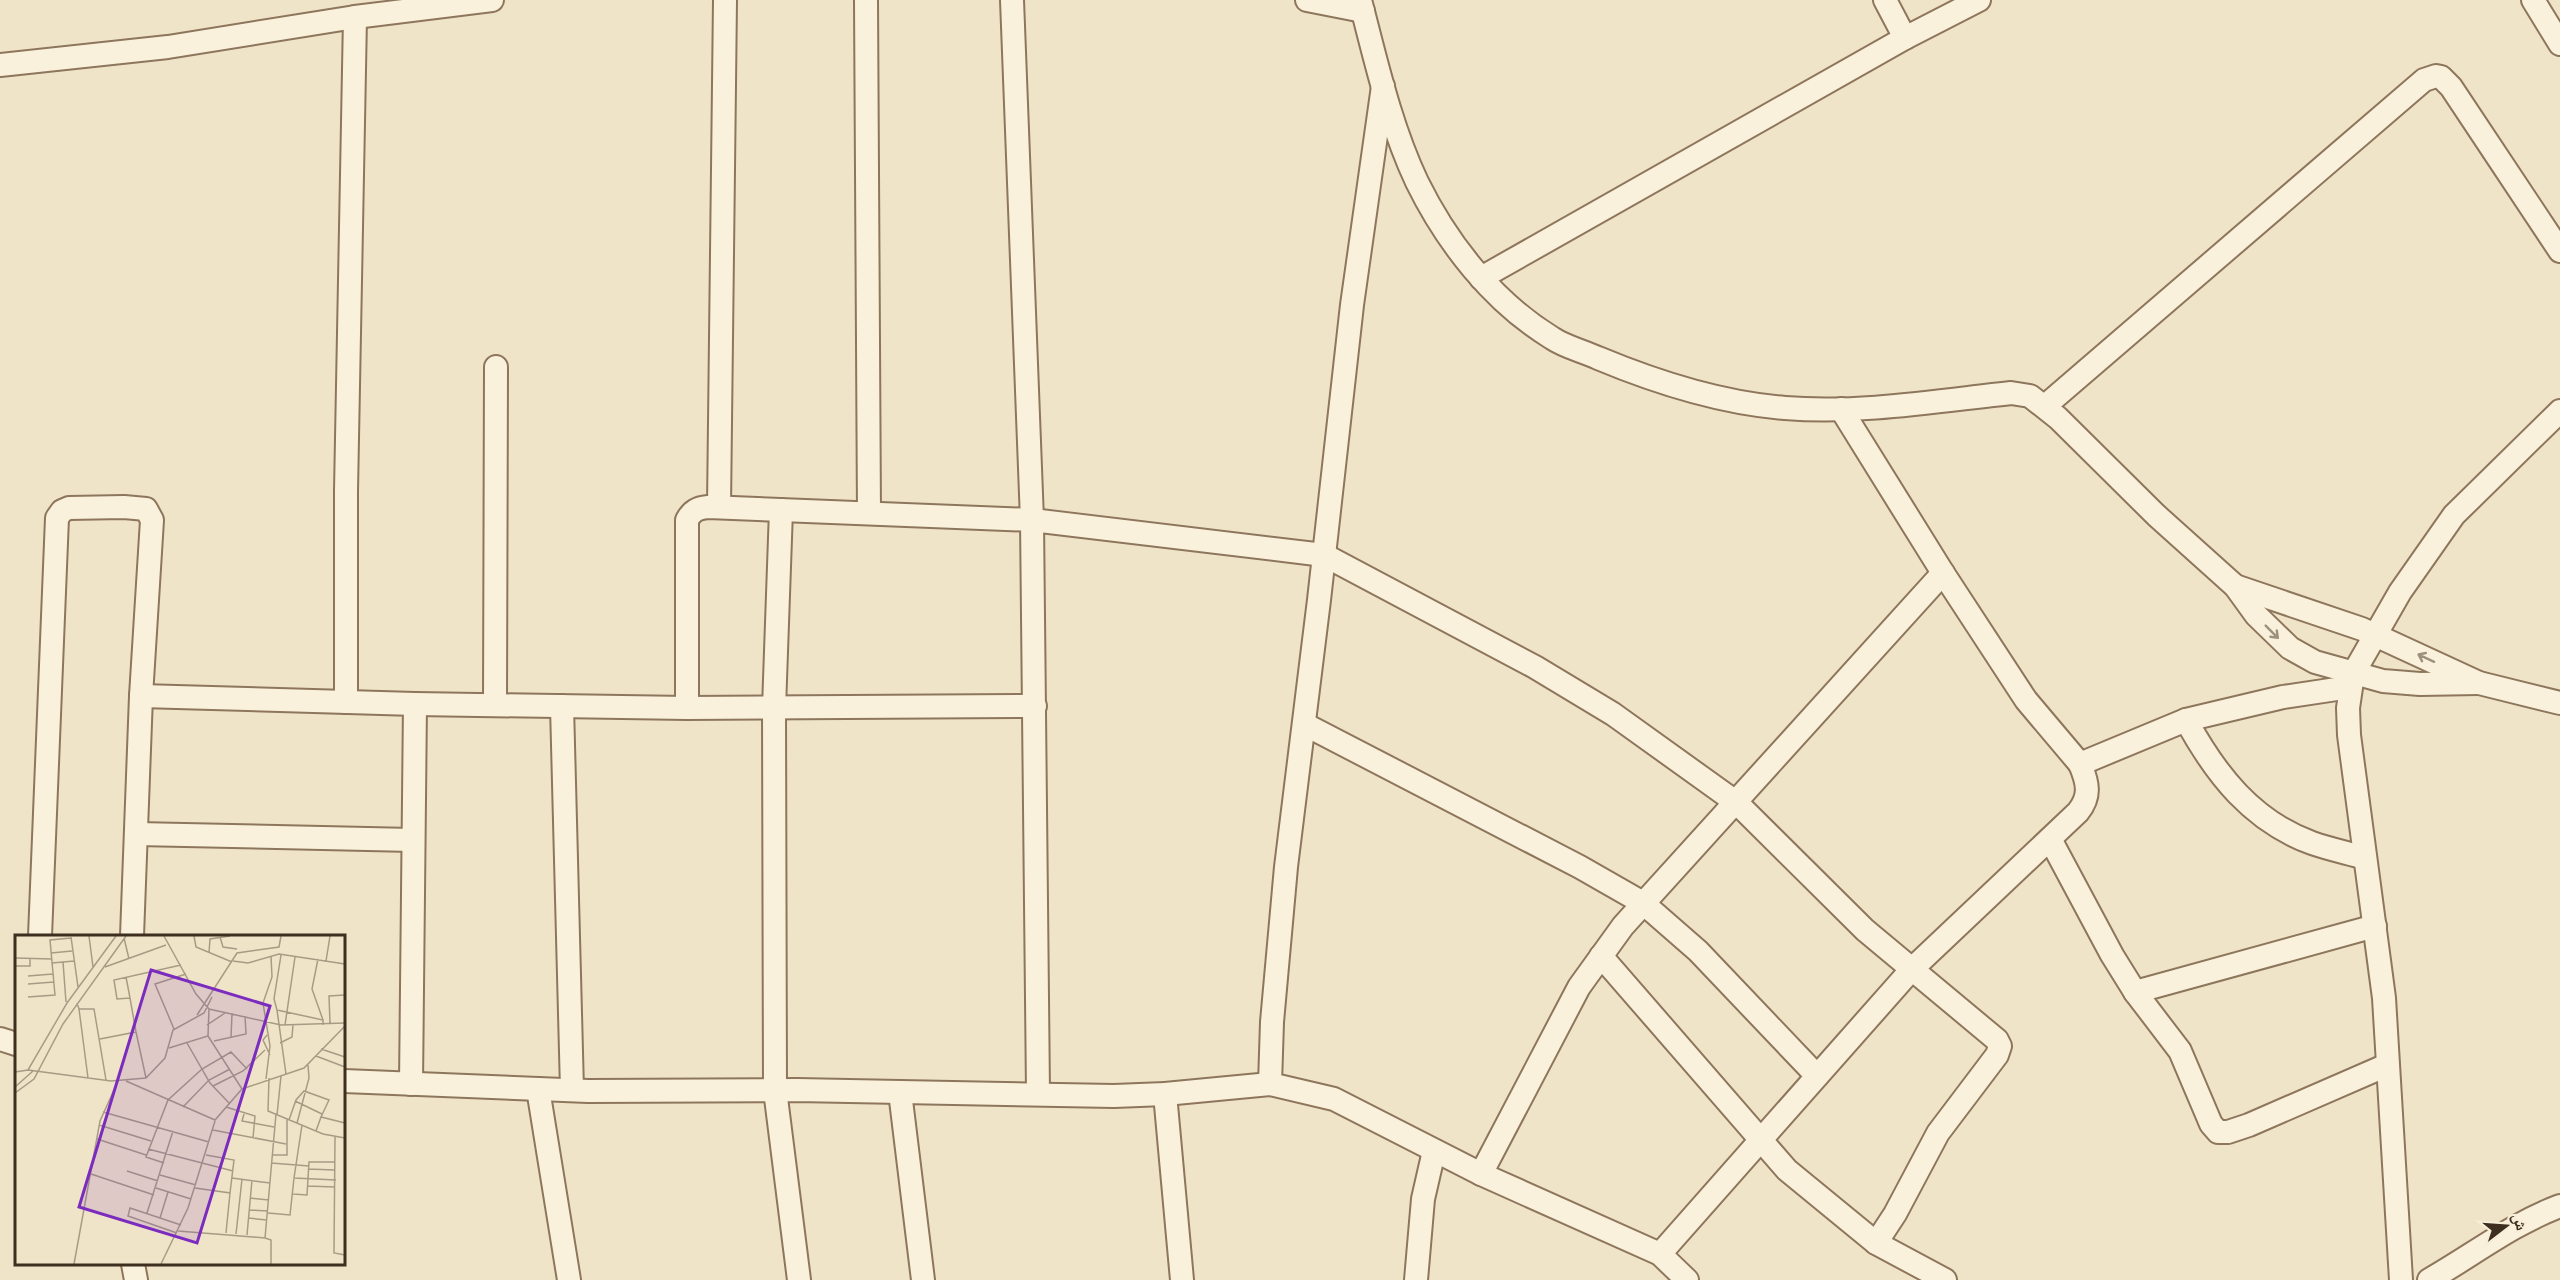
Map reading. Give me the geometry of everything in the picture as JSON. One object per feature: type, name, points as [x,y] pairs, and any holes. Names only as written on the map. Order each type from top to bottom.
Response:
[{"type":"street","points":[[0,65],[168,47],[355,17],[492,0]]},
{"type":"street","points":[[719,507],[725,0]]},
{"type":"street","points":[[866,0],[869,513]]},
{"type":"street","points":[[1012,0],[1032,520],[1038,1093]]},
{"type":"street","points":[[1307,0],[1361,5],[1383,86],[1417,181],[1451,240],[1481,278],[1509,306],[1552,339],[1642,376],[1727,401],[1786,408],[1841,409],[2011,393],[2030,396],[2045,406],[2156,515],[2235,586],[2256,615],[2290,648],[2351,680]]},
{"type":"street","points":[[1885,0],[1905,38]]},
{"type":"street","points":[[1481,278],[1905,38],[1979,0]]},
{"type":"street","points":[[2533,0],[2560,44]]},
{"type":"street","points":[[346,702],[346,479],[355,17]]},
{"type":"street","points":[[2045,406],[2424,80],[2431,77],[2441,77],[2451,87],[2560,250]]},
{"type":"street","points":[[1270,1084],[1272,1022],[1286,867],[1352,305],[1383,86]]},
{"type":"street","points":[[495,705],[496,367]]},
{"type":"street","points":[[1660,1254],[1911,970],[2086,802],[2088,788],[2080,764],[2026,700],[1943,573],[1841,409]]},
{"type":"street","points":[[2401,1280],[2384,998],[2349,735],[2351,680],[2400,592],[2454,515],[2560,411]]},
{"type":"street","points":[[40,935],[57,518],[66,509],[140,507],[146,509],[151,516],[141,696],[132,935]]},
{"type":"street","points":[[687,708],[687,520],[692,512],[699,508],[1032,520],[1142,531],[1324,555],[1535,667],[1613,714],[1737,803],[1865,930],[1995,1038],[2000,1046],[1997,1055],[1979,1082],[1938,1133],[1895,1214],[1876,1243]]},
{"type":"street","points":[[781,510],[774,708],[775,1090],[799,1280]]},
{"type":"street","points":[[1481,1174],[1579,987],[1602,956],[1643,903],[1737,803],[1943,573]]},
{"type":"street","points":[[2235,586],[2375,635],[2479,683],[2560,703]]},
{"type":"street","points":[[2080,764],[2186,720],[2351,680],[2420,684],[2479,683]]},
{"type":"street","points":[[141,696],[415,704],[687,708],[1035,706]]},
{"type":"street","points":[[411,1084],[415,704]]},
{"type":"street","points":[[562,706],[572,1090]]},
{"type":"street","points":[[2186,720],[2206,756],[2221,776],[2264,817],[2313,843],[2366,858]]},
{"type":"street","points":[[1304,724],[1580,867],[1643,903],[1698,951],[1817,1076]]},
{"type":"street","points":[[137,834],[414,840]]},
{"type":"street","points":[[2050,839],[2135,993],[2180,1052],[2211,1124],[2218,1132],[2228,1132],[2249,1125],[2387,1065]]},
{"type":"street","points":[[2135,993],[2375,926]]},
{"type":"street","points":[[1602,956],[1787,1170],[1876,1243],[1945,1280]]},
{"type":"street","points":[[0,1039],[15,1044]]},
{"type":"street","points":[[345,1081],[572,1090],[775,1090],[1114,1096],[1165,1094],[1270,1084],[1334,1099],[1481,1174],[1660,1254],[1687,1280]]},
{"type":"street","points":[[538,1089],[569,1280]]},
{"type":"street","points":[[900,1092],[923,1280]]},
{"type":"street","points":[[1165,1094],[1182,1280]]},
{"type":"street","points":[[1416,1280],[1424,1199],[1434,1150]]},
{"type":"street","points":[[2429,1280],[2459,1263],[2505,1231],[2560,1206]]},
{"type":"street","points":[[133,1265],[136,1280]]}]
